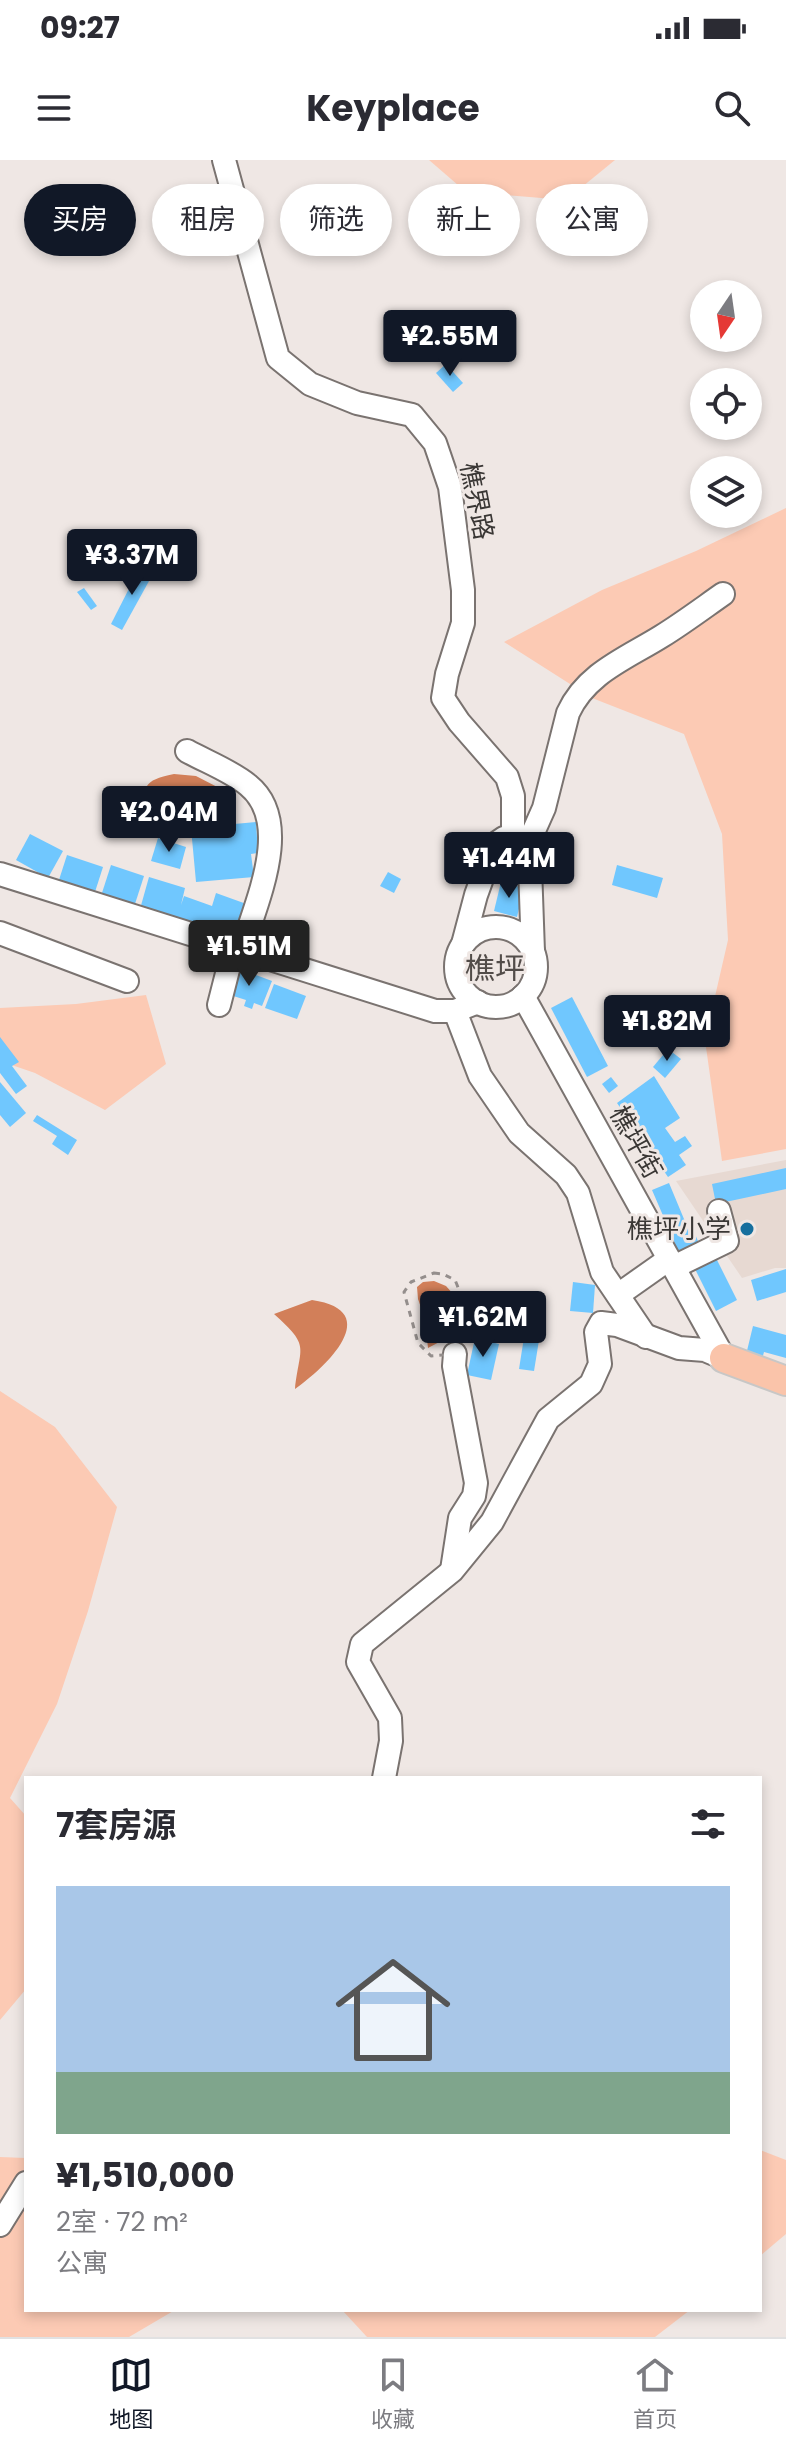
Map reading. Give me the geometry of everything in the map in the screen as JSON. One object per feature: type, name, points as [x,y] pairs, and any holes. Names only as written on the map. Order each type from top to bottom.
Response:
[{"type":"main road","points":[[724,1358],[786,1381]]},
{"type":"street","name":"樵界路","points":[[224,160],[278,358],[310,384],[357,403],[412,415],[435,443],[450,487],[463,590],[463,623],[443,698],[459,722],[507,777],[513,796],[519,845]]},
{"type":"street","points":[[519,845],[544,808],[573,701],[610,665],[661,637],[723,594]]},
{"type":"street","points":[[187,751],[247,784],[263,800],[271,833],[270,856],[219,1005]]},
{"type":"street","points":[[504,838],[519,845],[530,867],[536,971],[534,981],[523,996],[515,1002],[497,1007],[478,1002],[463,990],[456,972],[456,962],[494,845],[504,838]]},
{"type":"street","points":[[0,874],[435,1011],[455,1011],[478,1002]]},
{"type":"street","points":[[463,944],[477,932],[505,928],[522,937],[533,952]]},
{"type":"street","points":[[0,933],[127,981]]},
{"type":"street","name":"樵坪街","points":[[523,996],[724,1358]]},
{"type":"street","points":[[455,1011],[480,1076],[519,1133],[566,1175],[578,1193],[602,1272],[646,1337]]},
{"type":"street","points":[[618,1295],[672,1263],[727,1241],[719,1211]]},
{"type":"street","points":[[384,1776],[391,1741],[390,1718],[358,1662],[362,1644],[452,1571],[492,1522],[548,1419],[591,1384],[600,1364],[596,1332],[601,1323],[617,1325],[679,1348],[705,1350],[724,1358]]},
{"type":"street","points":[[452,1571],[460,1518],[474,1496],[476,1483],[454,1366],[455,1354]]},
{"type":"street","points":[[0,2225],[24,2186]]},
{"type":"path","points":[[434,1273],[455,1280],[464,1307],[455,1354],[431,1356],[418,1343],[404,1292],[411,1282],[434,1273]]},
{"type":"shaded area","points":[[429,160],[615,160],[586,184],[536,184],[536,198],[520,196],[520,184],[457,184]]},
{"type":"shaded area","points":[[786,508],[786,1149],[722,1161],[705,1040],[728,940],[722,834],[684,734],[592,698],[504,642],[602,590],[744,528],[762,528],[762,519]]},
{"type":"shaded area","points":[[174,774],[196,776],[225,791],[224,817],[183,821],[138,816],[150,782]]},
{"type":"shaded area","points":[[146,995],[166,1064],[105,1110],[35,1073],[0,1061],[0,1008],[76,1004]]},
{"type":"shaded area","name":"樵坪小学","points":[[786,1160],[786,1268],[775,1268],[742,1278],[676,1181]]},
{"type":"shaded area","points":[[434,1281],[446,1286],[454,1295],[456,1319],[445,1339],[428,1348],[417,1287],[423,1282]]},
{"type":"shaded area","points":[[312,1300],[334,1306],[345,1316],[347,1327],[333,1355],[295,1389],[300,1347],[294,1333],[274,1314]]},
{"type":"shaded area","points":[[0,1391],[55,1427],[117,1507],[88,1611],[57,1704],[10,1798],[24,1814],[24,1991],[0,2020]]},
{"type":"shaded area","points":[[762,2151],[786,2160],[786,2234],[762,2254]]},
{"type":"shaded area","points":[[0,2157],[24,2158],[24,2312],[172,2312],[129,2337],[0,2337]]},
{"type":"shaded area","points":[[344,2312],[687,2312],[655,2337],[367,2337]]},
{"type":"building","points":[[446,364],[463,383],[453,392],[436,373]]},
{"type":"building","points":[[141,565],[154,572],[122,630],[111,624]]},
{"type":"building","points":[[84,588],[97,606],[91,610],[77,592]]},
{"type":"building","points":[[256,822],[258,853],[251,854],[254,877],[196,882],[191,828]]},
{"type":"building","points":[[30,834],[63,851],[48,878],[16,860]]},
{"type":"building","points":[[158,838],[186,847],[180,869],[151,861]]},
{"type":"building","points":[[67,855],[103,867],[94,895],[58,883]]},
{"type":"building","points":[[111,865],[144,876],[134,907],[101,896]]},
{"type":"building","points":[[617,865],[663,878],[657,898],[612,885]]},
{"type":"building","points":[[388,872],[401,879],[394,893],[380,886]]},
{"type":"building","points":[[149,877],[185,888],[181,905],[184,896],[212,906],[216,893],[252,906],[240,942],[140,909]]},
{"type":"building","points":[[501,882],[524,888],[517,917],[494,911]]},
{"type":"building","points":[[237,968],[272,981],[262,1006],[254,1003],[252,1009],[244,1006],[246,1000],[227,994]]},
{"type":"building","points":[[274,984],[306,996],[297,1019],[265,1008]]},
{"type":"building","points":[[572,997],[608,1066],[587,1077],[551,1008]]},
{"type":"building","points":[[0,1037],[19,1062],[12,1066],[27,1086],[16,1094],[0,1073]]},
{"type":"building","points":[[668,1049],[681,1059],[665,1078],[653,1067]]},
{"type":"building","points":[[654,1076],[680,1118],[665,1128],[675,1142],[685,1136],[692,1146],[679,1155],[686,1165],[668,1177],[617,1103]]},
{"type":"building","points":[[611,1077],[618,1086],[609,1093],[602,1084]]},
{"type":"building","points":[[0,1082],[26,1113],[10,1127],[0,1115]]},
{"type":"building","points":[[37,1115],[77,1140],[68,1155],[52,1144],[57,1136],[33,1121]]},
{"type":"building","points":[[786,1168],[786,1189],[716,1204],[712,1184]]},
{"type":"building","points":[[669,1183],[689,1231],[693,1229],[700,1246],[680,1255],[652,1190]]},
{"type":"building","points":[[715,1256],[737,1300],[716,1311],[694,1267]]},
{"type":"building","points":[[786,1269],[786,1292],[757,1301],[751,1280]]},
{"type":"building","points":[[573,1282],[595,1285],[593,1313],[570,1311]]},
{"type":"building","points":[[753,1326],[786,1335],[786,1358],[764,1352],[761,1363],[745,1359]]},
{"type":"building","points":[[525,1331],[540,1334],[534,1371],[519,1369]]},
{"type":"building","points":[[475,1338],[499,1344],[491,1380],[467,1375]]},
{"type":"place","name":"樵坪小学","points":[[747,1229]]},
{"type":"district","name":"樵坪","points":[[495,969]]}]
